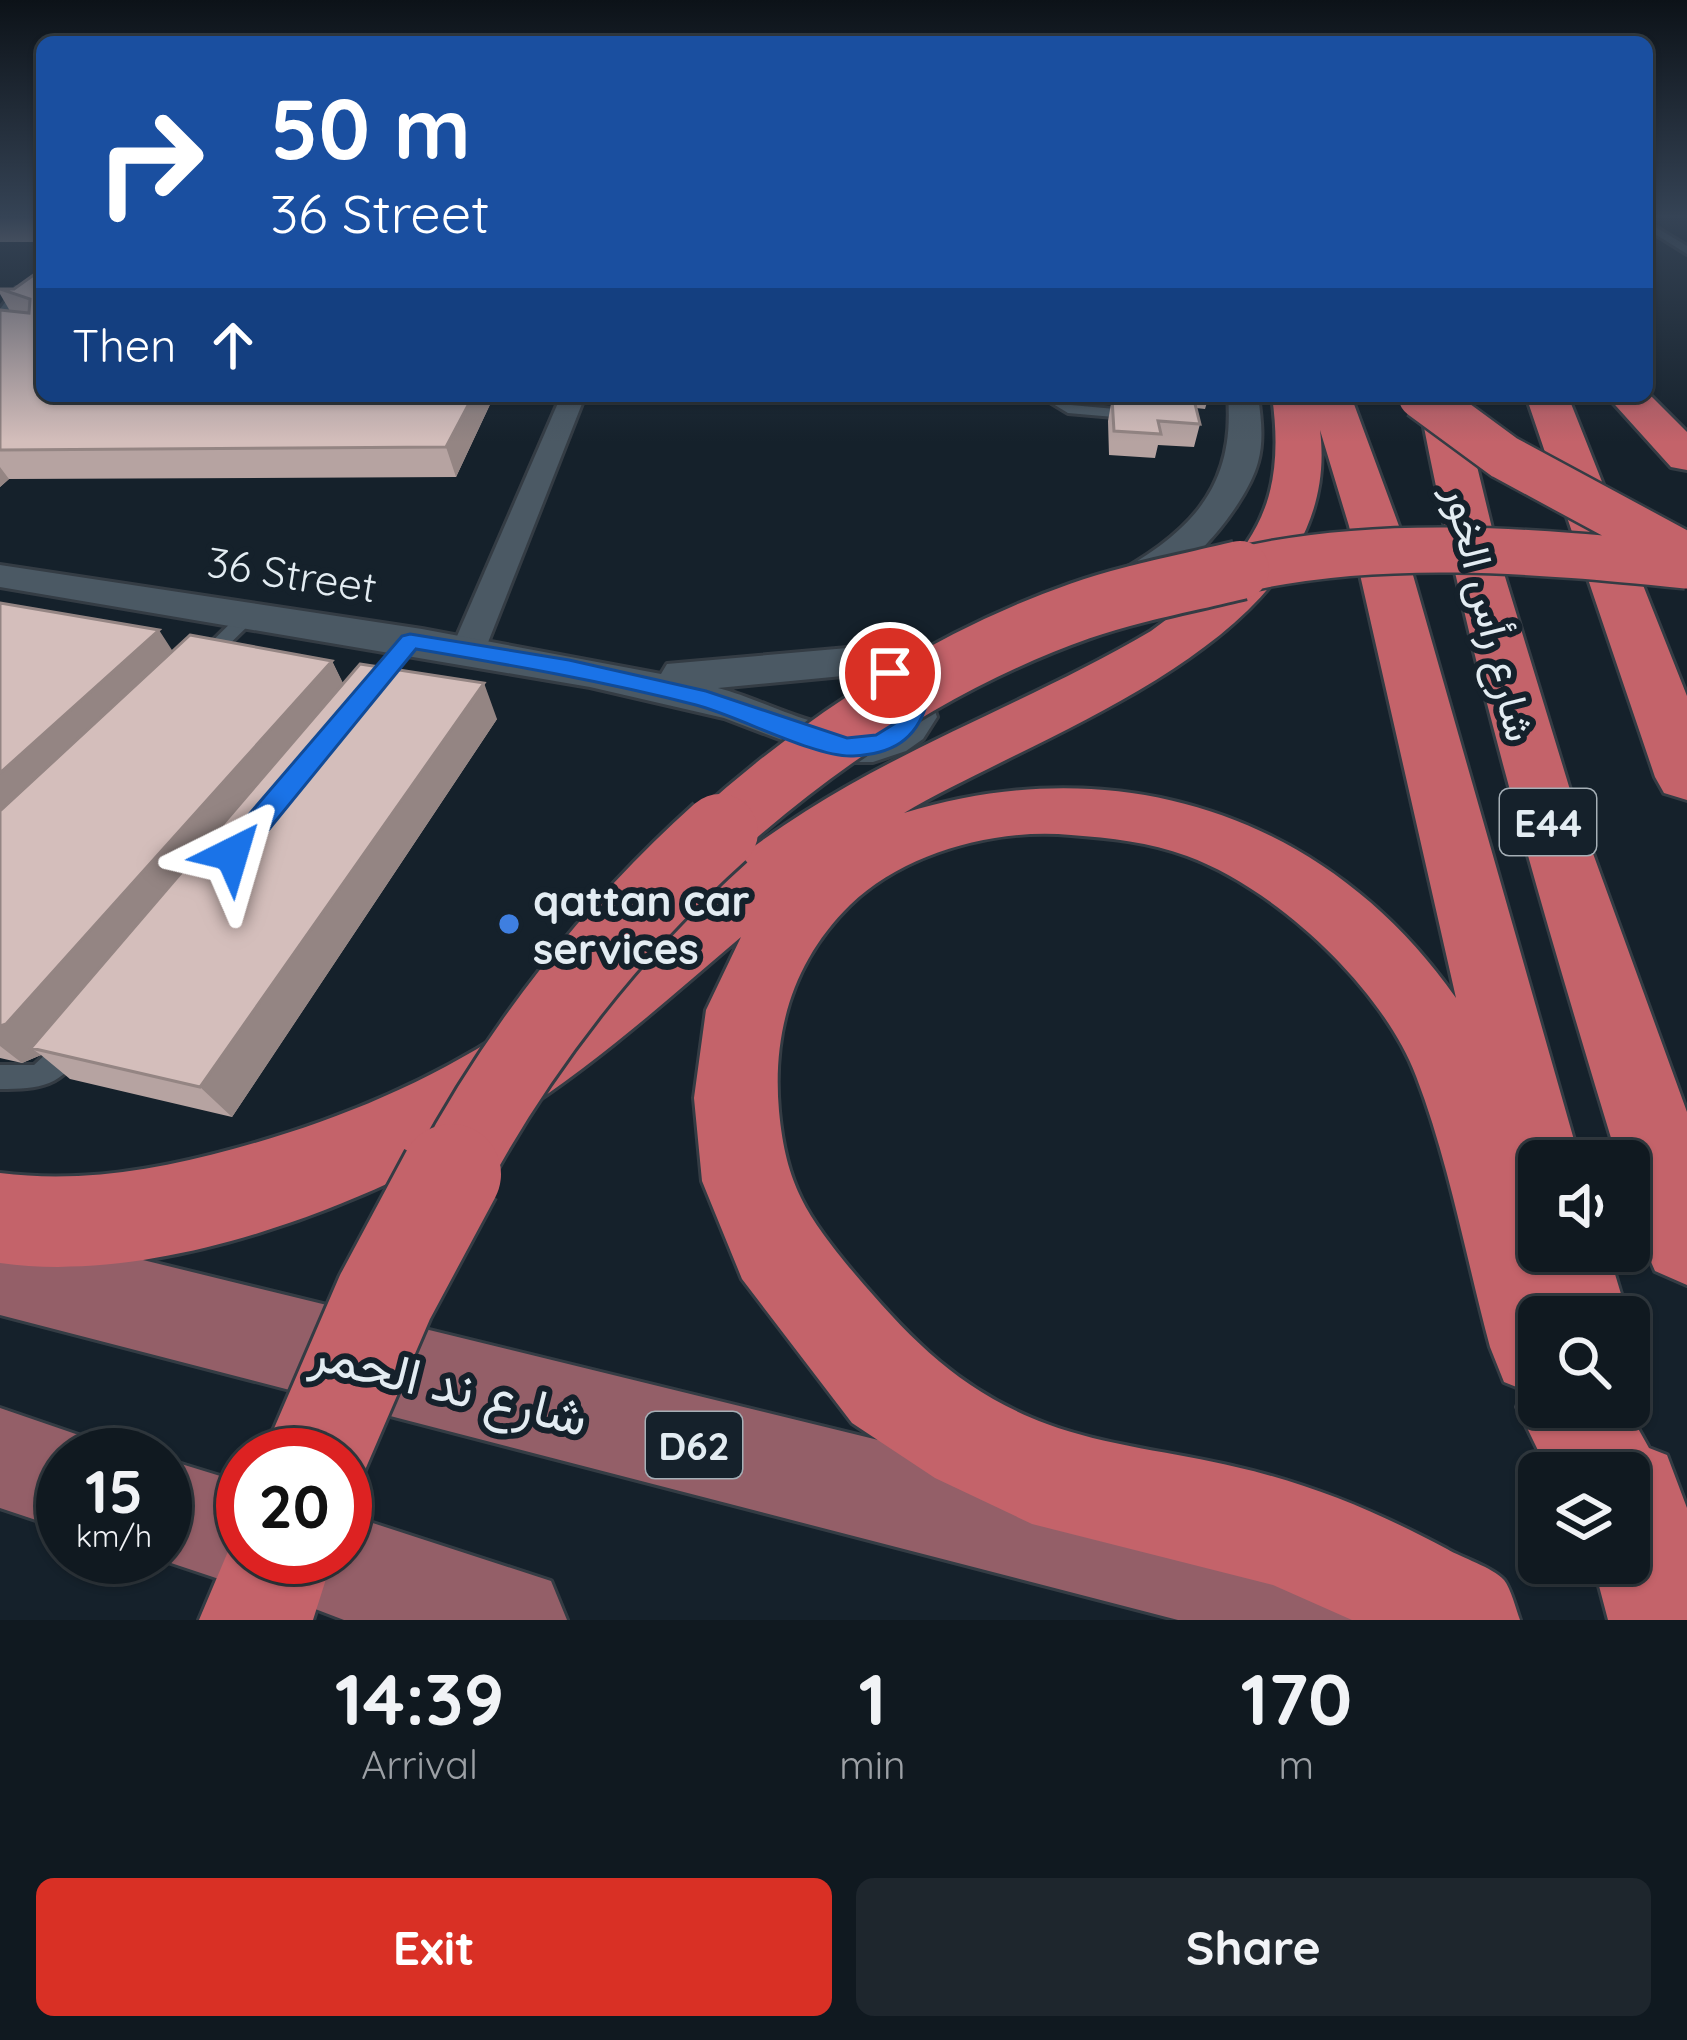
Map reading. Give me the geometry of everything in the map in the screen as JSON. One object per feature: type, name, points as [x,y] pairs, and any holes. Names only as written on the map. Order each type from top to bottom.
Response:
[{"type":"highway","points":[[1653,392],[1687,422]]},
{"type":"highway","points":[[1653,401],[1687,458]]},
{"type":"highway","points":[[0,1218],[26,1223],[107,1219],[209,1200],[351,1157],[483,1089],[541,1052],[817,836],[939,763],[1198,626],[1255,571],[1293,517],[1303,458],[1294,402]]},
{"type":"highway","points":[[1332,402],[1374,526],[1531,1140]]},
{"type":"highway","points":[[1429,402],[1504,457],[1687,555]]},
{"type":"highway","name":"شارع رأس الخور","points":[[1440,402],[1474,557],[1539,793],[1687,1239]]},
{"type":"highway","points":[[1549,402],[1687,777]]},
{"type":"highway","points":[[329,1428],[403,1258],[484,1113],[544,1023],[605,945],[692,852],[844,728],[919,682],[1012,636],[1100,603],[1198,578],[1308,560],[1423,551],[1543,553],[1687,566]]},
{"type":"highway","points":[[1462,1620],[1307,1541],[1041,1475],[897,1396],[783,1261],[753,1214],[738,1150],[735,1074],[741,1030],[771,953],[829,879],[902,838],[977,813],[1039,805],[1101,809],[1171,824],[1244,853],[1350,926],[1384,961],[1436,1033],[1455,1070],[1523,1296]]},
{"type":"highway","points":[[1650,1572],[1665,1620]]},
{"type":"highway","points":[[256,1620],[269,1584]]},
{"type":"main road","name":"شارع ند الحمر","points":[[0,1270],[1389,1620]]},
{"type":"main road","points":[[0,1458],[36,1469]]},
{"type":"main road","points":[[372,1576],[512,1620]]},
{"type":"street","points":[[468,650],[571,402]]},
{"type":"street","points":[[569,667],[702,675],[861,663],[1053,615],[1121,587],[1175,556],[1216,514],[1241,471],[1248,429],[1244,402]]},
{"type":"street","name":"36 Street","points":[[0,576],[569,667]]},
{"type":"street","points":[[569,667],[734,707],[846,748],[882,743],[908,727],[914,716],[915,703],[903,682],[861,663]]},
{"type":"lane","points":[[0,301],[16,291]]},
{"type":"lane","points":[[16,291],[0,319],[36,332]]},
{"type":"lane","points":[[0,336],[36,333]]},
{"type":"lane","points":[[1056,402],[1068,410],[1152,416]]},
{"type":"lane","points":[[182,680],[249,615]]},
{"type":"lane","points":[[351,712],[410,641]]},
{"type":"lane","points":[[0,1077],[39,1077],[85,1030]]},
{"type":"building","points":[[5,291],[36,291],[36,402],[470,402],[446,447],[0,450],[0,310],[29,313],[30,299]]},
{"type":"building","points":[[1112,402],[1194,402],[1200,424],[1158,421],[1161,434],[1114,431]]},
{"type":"building","points":[[0,603],[159,630],[0,773]]},
{"type":"building","points":[[190,635],[332,661],[0,1026],[0,811]]},
{"type":"building","points":[[360,664],[484,683],[200,1087],[31,1048]]},
{"type":"place","name":"qattan car services","points":[[509,924]]},
{"type":"route","points":[[232,854],[410,641],[569,667],[706,699],[846,748],[882,743],[908,727],[915,703],[903,682],[890,673]]}]
